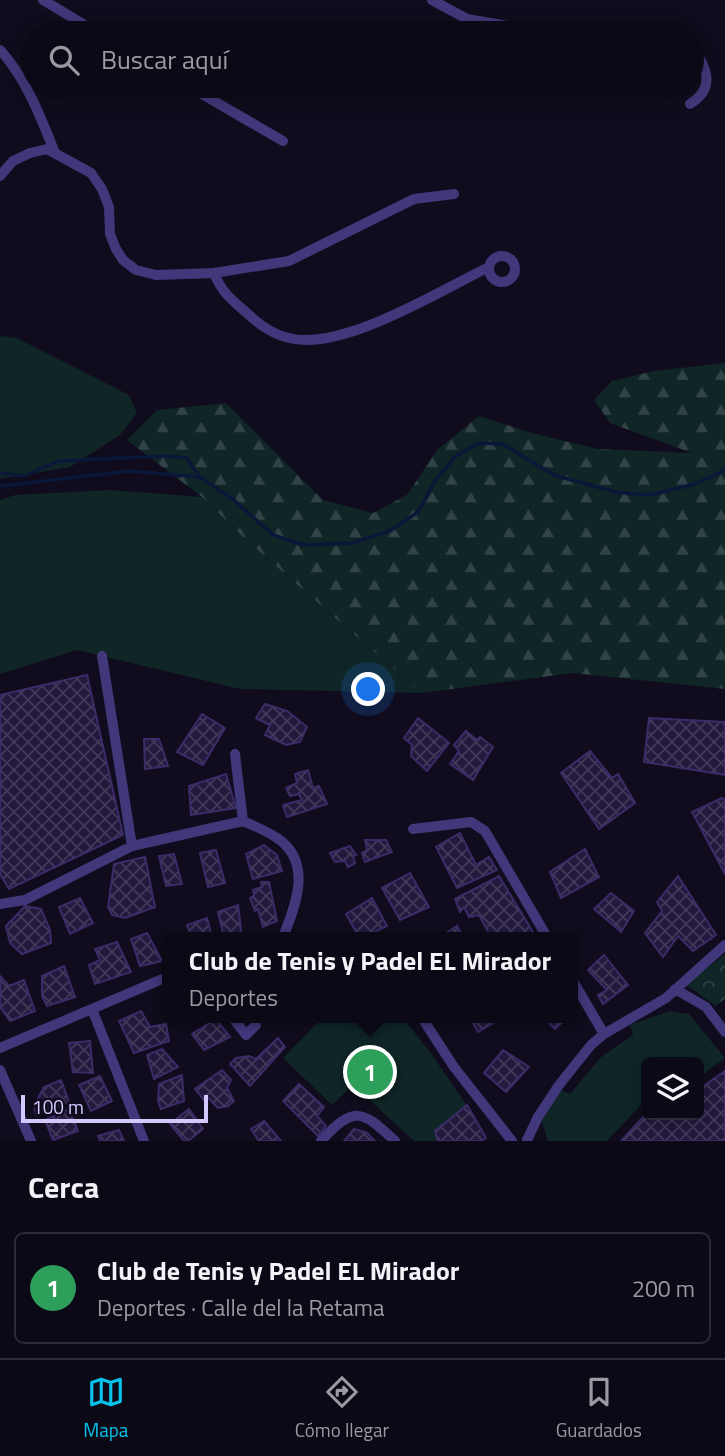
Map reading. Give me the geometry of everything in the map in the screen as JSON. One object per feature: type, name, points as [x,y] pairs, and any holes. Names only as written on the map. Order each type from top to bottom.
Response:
[{"type":"street","points":[[43,0],[78,21]]},
{"type":"street","points":[[432,0],[467,19],[479,21]]},
{"type":"street","points":[[0,50],[21,81]]},
{"type":"street","points":[[704,67],[707,86],[704,90]]},
{"type":"street","points":[[31,98],[55,153]]},
{"type":"street","points":[[209,98],[283,141]]},
{"type":"street","points":[[690,104],[699,98]]},
{"type":"street","points":[[0,176],[13,162],[30,153],[47,149],[91,173],[102,188],[108,207],[110,234],[116,250],[123,260],[136,270],[156,275],[214,273],[289,261],[414,199],[454,194]]},
{"type":"street","points":[[214,273],[220,288],[263,328],[289,338],[304,340],[356,329],[396,314],[489,267]]},
{"type":"street","points":[[102,656],[132,846]]},
{"type":"street","points":[[235,754],[243,821]]},
{"type":"street","points":[[0,904],[25,900],[132,846],[243,821],[279,839],[295,858],[299,879],[296,905],[285,932]]},
{"type":"street","points":[[413,829],[471,822],[485,831],[544,932]]},
{"type":"street","points":[[518,1141],[528,1141],[538,1117],[559,1085],[591,1045],[604,1034],[666,998],[725,945]]},
{"type":"street","points":[[0,1048],[162,979]]},
{"type":"street","points":[[675,989],[706,1007],[725,1032]]},
{"type":"street","points":[[578,990],[604,1034]]},
{"type":"street","points":[[92,1009],[144,1141]]},
{"type":"street","points":[[237,1023],[246,1035],[256,1025]]},
{"type":"street","points":[[425,1023],[454,1067],[512,1141]]},
{"type":"street","points":[[0,1070],[31,1141]]},
{"type":"street","points":[[321,1141],[342,1119],[359,1115],[372,1119],[395,1141]]},
{"type":"green space","points":[[0,336],[17,338],[129,395],[137,413],[120,435],[70,467],[0,479]]},
{"type":"green space","points":[[725,363],[725,689],[573,673],[421,693],[243,537],[202,497],[127,440],[157,410],[226,403],[323,500],[373,513],[407,495],[437,450],[479,416],[532,433],[598,449],[692,453],[610,423],[594,400],[612,381],[654,371]]},
{"type":"green space","points":[[110,490],[202,497],[245,539],[421,693],[240,689],[77,650],[0,674],[0,500],[15,495]]},
{"type":"green space","points":[[725,954],[725,999],[716,1006],[686,985]]},
{"type":"green space","points":[[669,1011],[689,1014],[725,1058],[704,1073],[704,1057],[641,1057],[641,1105],[607,1141],[548,1141],[541,1119],[561,1090],[570,1094],[601,1057],[633,1035],[630,1025]]},
{"type":"green space","points":[[317,1023],[407,1023],[481,1126],[467,1141],[414,1141],[353,1085],[332,1105],[283,1058]]},
{"type":"building","points":[[87,675],[123,835],[9,889],[0,874],[0,695]]},
{"type":"building","points":[[265,704],[287,711],[307,727],[300,742],[286,745],[265,735],[270,725],[256,718]]},
{"type":"building","points":[[202,714],[225,728],[203,765],[177,752]]},
{"type":"building","points":[[418,718],[449,743],[427,771],[411,756],[412,745],[404,738]]},
{"type":"building","points":[[649,718],[725,722],[725,775],[644,762]]},
{"type":"building","points":[[466,731],[477,740],[480,737],[493,747],[473,780],[450,764],[459,751],[454,745]]},
{"type":"building","points":[[144,739],[159,739],[168,766],[145,769]]},
{"type":"building","points":[[590,751],[612,778],[618,774],[635,803],[599,829],[561,773]]},
{"type":"building","points":[[308,770],[313,788],[319,786],[327,804],[287,817],[283,805],[302,800],[299,794],[290,796],[286,788],[297,783],[295,774]]},
{"type":"building","points":[[226,774],[236,808],[191,815],[189,786]]},
{"type":"building","points":[[722,798],[725,800],[725,874],[692,812]]},
{"type":"building","points":[[460,833],[476,865],[489,857],[497,870],[457,888],[436,847]]},
{"type":"building","points":[[365,840],[386,840],[392,852],[365,862],[362,853],[367,850]]},
{"type":"building","points":[[264,845],[277,855],[282,871],[253,879],[246,854]]},
{"type":"building","points":[[350,846],[356,855],[353,856],[355,863],[348,867],[345,861],[335,862],[330,853]]},
{"type":"building","points":[[585,849],[599,877],[561,898],[550,872]]},
{"type":"building","points":[[216,850],[225,883],[208,887],[200,853]]},
{"type":"building","points":[[174,854],[182,884],[166,886],[159,856]]},
{"type":"building","points":[[145,857],[155,907],[125,918],[112,915],[108,907],[114,864]]},
{"type":"building","points":[[410,873],[429,907],[400,920],[382,888]]},
{"type":"building","points":[[499,876],[533,932],[488,932],[479,915],[469,917],[464,907],[460,912],[455,899]]},
{"type":"building","points":[[678,876],[716,935],[693,951],[678,936],[663,957],[645,933],[662,911],[657,902]]},
{"type":"building","points":[[261,882],[269,882],[277,921],[263,927],[258,909],[255,911],[250,898],[254,896],[253,890],[262,887]]},
{"type":"building","points":[[611,893],[634,911],[621,932],[594,909]]},
{"type":"building","points":[[80,898],[93,923],[70,934],[59,907]]},
{"type":"building","points":[[372,898],[387,926],[375,932],[356,932],[346,914]]},
{"type":"building","points":[[238,905],[241,932],[223,932],[218,912]]},
{"type":"building","points":[[25,906],[41,909],[50,930],[51,943],[22,954],[10,943],[6,926]]},
{"type":"building","points":[[207,918],[211,932],[190,932],[187,925]]},
{"type":"building","points":[[457,926],[460,932],[448,932]]},
{"type":"building","points":[[147,933],[162,961],[140,966],[131,939]]},
{"type":"building","points":[[117,942],[131,972],[95,984],[89,965],[100,960],[95,949]]},
{"type":"building","points":[[604,955],[628,985],[603,1004],[598,995],[607,990],[588,970]]},
{"type":"building","points":[[64,966],[75,997],[47,1006],[42,996],[42,976]]},
{"type":"building","points":[[0,976],[9,986],[24,980],[35,1011],[10,1021],[0,1007]]},
{"type":"building","points":[[141,1011],[150,1027],[166,1024],[169,1041],[134,1053],[119,1021]]},
{"type":"building","points":[[210,1023],[219,1023],[230,1037],[204,1050],[192,1034]]},
{"type":"building","points":[[473,1023],[493,1023],[478,1032]]},
{"type":"building","points":[[549,1023],[562,1023],[555,1029]]},
{"type":"building","points":[[278,1038],[285,1047],[250,1086],[230,1064],[236,1058],[249,1056],[256,1059]]},
{"type":"building","points":[[90,1041],[93,1073],[73,1072],[69,1043]]},
{"type":"building","points":[[162,1049],[178,1067],[154,1079],[147,1055]]},
{"type":"building","points":[[503,1050],[529,1067],[506,1092],[484,1073]]},
{"type":"building","points":[[222,1070],[231,1080],[227,1088],[234,1101],[228,1106],[218,1108],[207,1097],[204,1100],[195,1089]]},
{"type":"building","points":[[725,1071],[725,1141],[621,1141],[641,1119],[704,1120],[704,1086]]},
{"type":"building","points":[[182,1075],[184,1101],[161,1109],[158,1101],[159,1084]]},
{"type":"building","points":[[100,1076],[112,1101],[91,1111],[79,1085]]},
{"type":"building","points":[[61,1080],[69,1102],[36,1115],[34,1106],[44,1087]]},
{"type":"building","points":[[299,1084],[324,1107],[317,1116],[326,1126],[318,1136],[283,1101]]},
{"type":"building","points":[[467,1105],[486,1138],[481,1141],[438,1141],[435,1131]]},
{"type":"building","points":[[69,1109],[78,1131],[53,1140],[45,1120]]},
{"type":"building","points":[[189,1109],[203,1129],[188,1141],[184,1141],[170,1124]]},
{"type":"building","points":[[264,1121],[281,1141],[259,1141],[251,1129]]},
{"type":"building","points":[[354,1129],[367,1133],[375,1141],[344,1141]]},
{"type":"building","points":[[119,1130],[124,1141],[100,1141],[98,1136]]},
{"type":"waterway","points":[[0,486],[130,471],[200,477],[234,500],[273,535],[304,545],[352,543],[390,531],[418,512],[436,480],[456,456],[479,443],[502,444],[554,475],[615,492],[650,495],[695,484],[725,470]]},
{"type":"waterway","points":[[0,473],[24,476],[59,461],[165,456],[186,458],[200,477]]},
{"type":"place","name":"Club de Tenis y Padel EL Mirador","points":[[370,1072]]}]
